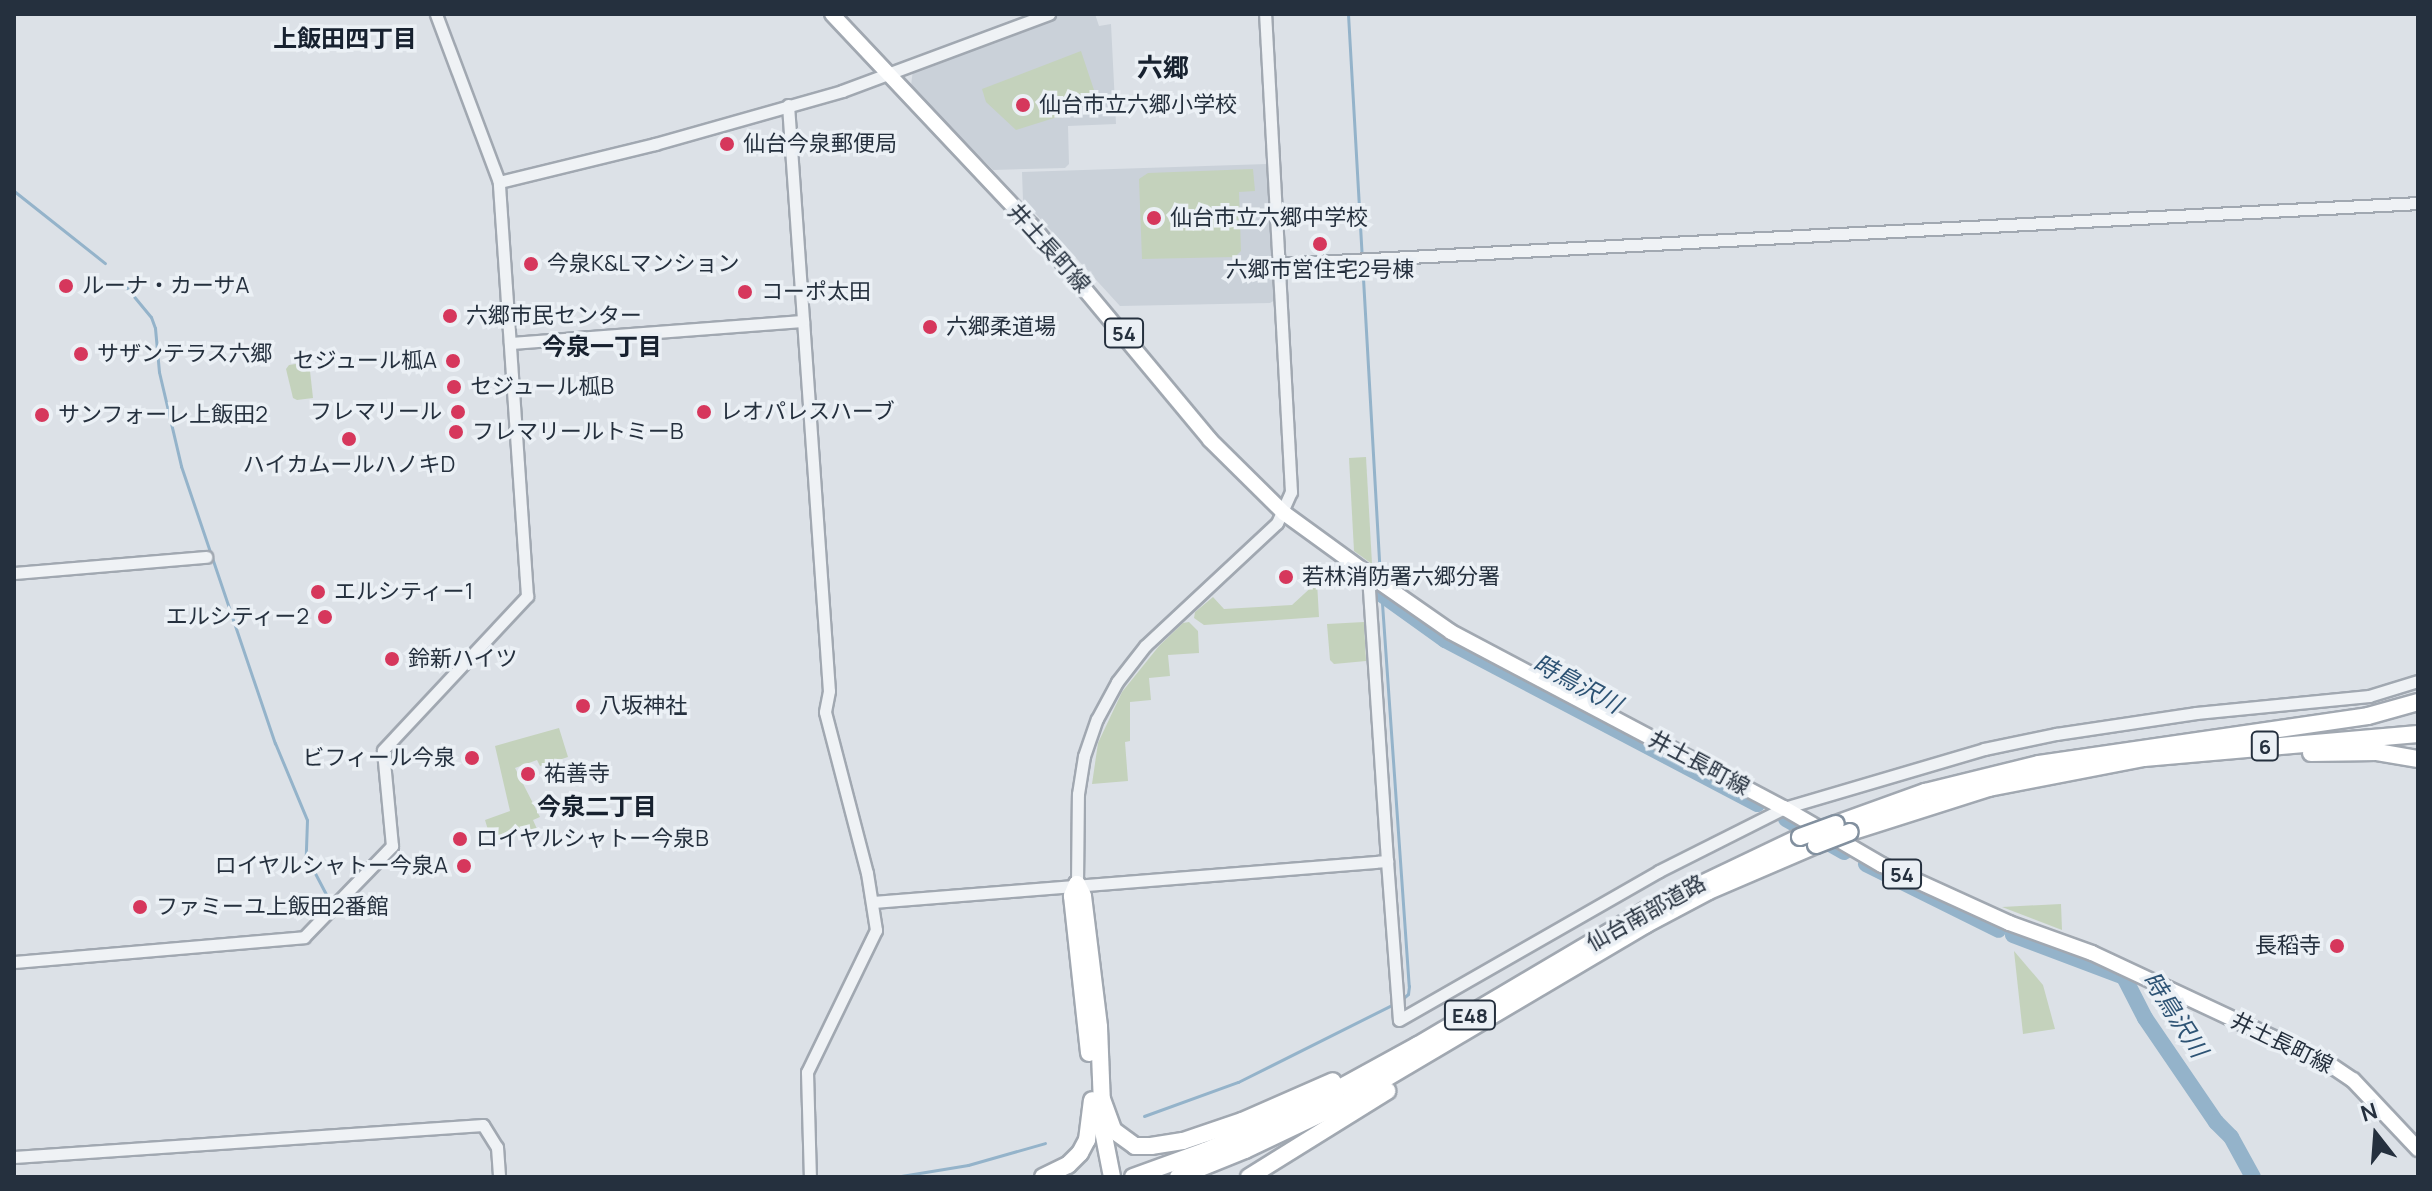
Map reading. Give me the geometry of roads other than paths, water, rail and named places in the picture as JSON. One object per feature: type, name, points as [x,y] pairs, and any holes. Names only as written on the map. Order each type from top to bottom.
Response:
[{"type":"highway","name":"6","points":[[2194,742],[2368,716],[2418,702]]},
{"type":"highway","name":"6","points":[[2194,742],[2418,726]]},
{"type":"highway","name":"6","points":[[2114,765],[2219,750],[2418,734]]},
{"type":"highway","name":"仙台南部道路","points":[[1133,1177],[1280,1119],[1418,1045],[1645,911],[1925,792],[1986,776],[2104,753],[2194,742]]},
{"type":"highway","name":"6","points":[[2114,765],[2355,752],[2418,759]]},
{"type":"highway","name":"仙台南部道路","points":[[1843,828],[1989,788],[2114,765]]},
{"type":"highway","name":"仙台南部道路","points":[[1178,1177],[1245,1150],[1344,1103],[1589,957],[1808,841]]},
{"type":"highway","points":[[1077,884],[1072,896],[1104,1177]]},
{"type":"highway","points":[[1249,1177],[1424,1068],[1514,1004]]},
{"type":"highway","points":[[1097,1100],[1107,1119],[1135,1146],[1165,1145],[1242,1121],[1418,1045]]},
{"type":"highway","points":[[1043,1177],[1068,1165],[1080,1153],[1087,1140],[1097,1100]]},
{"type":"highway","points":[[1097,1100],[1112,1177]]},
{"type":"main road","name":"井土長町線","points":[[832,14],[885,74],[1032,226],[1210,440],[1284,513],[1376,579],[1451,632],[1784,808],[1882,865],[2009,923],[2092,953],[2329,1064],[2353,1080],[2418,1149]]},
{"type":"street","points":[[14,962],[304,937],[392,846],[383,750],[527,596],[504,296],[499,182],[436,14]]},
{"type":"street","points":[[499,182],[655,144],[842,91],[1049,14]]},
{"type":"street","points":[[1077,884],[1076,831],[1082,769],[1097,719],[1110,694],[1145,646],[1270,531],[1284,513],[1291,492],[1265,14]]},
{"type":"street","points":[[788,105],[829,691],[825,712],[873,902],[876,930],[807,1072],[810,1177]]},
{"type":"street","points":[[1278,264],[2418,203]]},
{"type":"street","points":[[510,343],[803,321]]},
{"type":"street","points":[[14,573],[206,557]]},
{"type":"street","points":[[1376,579],[1387,861],[1399,1020],[1659,871],[1784,808],[1984,749],[2056,734],[2196,713],[2369,696],[2418,681]]},
{"type":"street","points":[[873,902],[1387,861]]},
{"type":"street","points":[[14,1157],[483,1125],[497,1147],[499,1177]]},
{"type":"waterway","points":[[1348,14],[1380,577]]},
{"type":"waterway","points":[[14,191],[105,263]]},
{"type":"waterway","points":[[122,282],[151,317],[155,328],[159,372],[181,466],[275,743],[307,820],[306,856],[329,900]]},
{"type":"waterway","points":[[1381,589],[1409,986],[1408,994],[1401,1000]]},
{"type":"waterway","name":"時鳥沢川","points":[[1381,594],[1445,640],[1758,804]]},
{"type":"waterway","name":"時鳥沢川","points":[[1786,819],[1844,852]]},
{"type":"waterway","name":"時鳥沢川","points":[[1866,864],[1999,930]]},
{"type":"waterway","name":"時鳥沢川","points":[[2013,935],[2124,977],[2145,1018],[2216,1122],[2231,1137],[2253,1177]]},
{"type":"waterway","points":[[1144,1116],[1238,1082],[1394,1004]]},
{"type":"waterway","points":[[895,1177],[968,1165],[1045,1143]]},
{"type":"place","name":"仙台市立六郷小学校","points":[[1023,105]]},
{"type":"place","name":"仙台今泉郵便局","points":[[727,144]]},
{"type":"place","name":"仙台市立六郷中学校","points":[[1154,218]]},
{"type":"place","name":"六郷市営住宅2号棟","points":[[1320,244]]},
{"type":"place","name":"今泉K&Lマンション","points":[[531,264]]},
{"type":"place","name":"ルーナ・カーサA","points":[[66,286]]},
{"type":"place","name":"コーポ太田","points":[[745,292]]},
{"type":"place","name":"六郷市民センター","points":[[450,316]]},
{"type":"place","name":"六郷柔道場","points":[[930,327]]},
{"type":"place","name":"サザンテラス六郷","points":[[81,354]]},
{"type":"place","name":"セジュール柧A","points":[[453,361]]},
{"type":"place","name":"セジュール柧B","points":[[454,387]]},
{"type":"place","name":"フレマリール","points":[[458,412]]},
{"type":"place","name":"レオパレスハーブ","points":[[704,412]]},
{"type":"place","name":"サンフォーレ上飯田2","points":[[42,415]]},
{"type":"place","name":"フレマリールトミーB","points":[[456,432]]},
{"type":"place","name":"ハイカムールハノキD","points":[[349,439]]},
{"type":"place","name":"若林消防署六郷分署","points":[[1286,577]]},
{"type":"place","name":"エルシティー1","points":[[318,592]]},
{"type":"place","name":"エルシティー2","points":[[325,617]]},
{"type":"place","name":"鈴新ハイツ","points":[[392,659]]},
{"type":"place","name":"八坂神社","points":[[583,706]]},
{"type":"place","name":"ビフィール今泉","points":[[472,758]]},
{"type":"place","name":"祐善寺","points":[[528,774]]},
{"type":"place","name":"ロイヤルシャトー今泉B","points":[[460,839]]},
{"type":"place","name":"ロイヤルシャトー今泉A","points":[[464,866]]},
{"type":"place","name":"ファミーユ上飯田2番館","points":[[140,907]]},
{"type":"place","name":"長稻寺","points":[[2337,946]]},
{"type":"district","name":"上飯田四丁目","points":[[345,38]]},
{"type":"district","name":"六郷","points":[[1163,68]]},
{"type":"district","name":"今泉一丁目","points":[[602,346]]},
{"type":"district","name":"今泉二丁目","points":[[597,806]]}]
